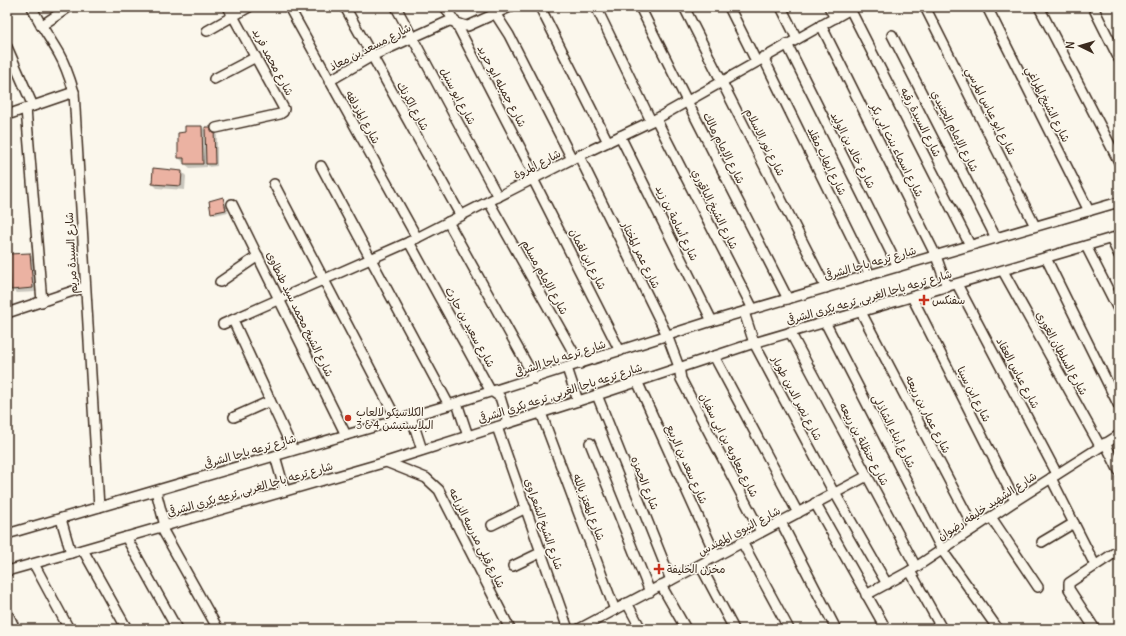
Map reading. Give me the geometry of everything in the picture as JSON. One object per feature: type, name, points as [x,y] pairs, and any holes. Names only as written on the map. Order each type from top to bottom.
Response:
[{"type":"street","name":"شارع السيدة مريم","points":[[32,7],[41,26],[59,54],[68,72],[74,92],[99,507]]},
{"type":"street","points":[[41,26],[69,7]]},
{"type":"street","name":"شارع محمد فريد","points":[[216,128],[280,114],[284,109],[228,7]]},
{"type":"street","points":[[207,31],[249,7]]},
{"type":"street","name":"شارع المزدلفه","points":[[289,7],[413,240]]},
{"type":"street","name":"شارع الكرنك","points":[[345,7],[461,216]]},
{"type":"street","name":"شارع ابو سنبل","points":[[396,7],[498,197]]},
{"type":"street","name":"شارع جميله ابو حريد","points":[[445,7],[460,32],[535,178]]},
{"type":"street","points":[[453,21],[462,26],[468,26],[493,10],[510,7]]},
{"type":"street","points":[[540,7],[608,142]]},
{"type":"street","name":"شارع الشيخ الباقوري","points":[[596,7],[749,311]]},
{"type":"street","name":"شارع الإمام مالك","points":[[640,7],[788,299]]},
{"type":"street","name":"شارع نور الاسلام","points":[[684,7],[720,82],[826,288]]},
{"type":"street","name":"شارع ايهاب مقلد","points":[[729,7],[759,59],[870,275]]},
{"type":"street","points":[[781,7],[797,39]]},
{"type":"street","points":[[829,7],[835,18]]},
{"type":"street","name":"شارع ابو عباس المرسي","points":[[926,7],[1035,226]]},
{"type":"street","name":"شارع الشيخ المراغي","points":[[986,7],[1089,211]]},
{"type":"street","points":[[1039,7],[1119,162]]},
{"type":"street","points":[[1093,7],[1119,59]]},
{"type":"street","name":"شارع المروة","points":[[223,324],[371,260],[653,120],[852,8]]},
{"type":"street","name":"شارع السيدة رقيه","points":[[852,8],[970,245]]},
{"type":"street","name":"شارع عمر المختار","points":[[493,10],[509,35],[576,158],[667,335],[679,367]]},
{"type":"street","name":"شارع مسعد بن معاذ","points":[[329,81],[372,56],[449,21],[453,21]]},
{"type":"street","name":"شارع اسماء بنت ابى بكر","points":[[821,25],[936,256],[947,287]]},
{"type":"street","name":"شارع الإمام الجنيدي","points":[[892,35],[996,238]]},
{"type":"street","name":"شارع خالد بن الوليد","points":[[787,44],[898,267]]},
{"type":"street","points":[[7,46],[30,108],[42,302]]},
{"type":"street","points":[[214,79],[256,57]]},
{"type":"street","points":[[7,115],[74,92]]},
{"type":"street","name":"شارع أسامة بن زيد","points":[[620,136],[712,321]]},
{"type":"street","points":[[321,166],[371,260],[453,404],[468,436]]},
{"type":"street","name":"شارع ابن لقمان","points":[[535,178],[620,351]]},
{"type":"street","points":[[274,184],[397,420]]},
{"type":"street","name":"شارع الإمام مسلم","points":[[489,202],[580,364]]},
{"type":"street","name":"شارع ترعه باجا الشرقى","points":[[7,534],[494,392],[712,321],[1119,202]]},
{"type":"street","name":"شارع الشيخ محمد سيد طنطاوى","points":[[232,204],[346,435]]},
{"type":"street","points":[[448,222],[535,378]]},
{"type":"street","points":[[1115,238],[1119,255]]},
{"type":"street","name":"شارع ترعه باجا الغربى, ترعه بكرى الشرقى","points":[[7,570],[34,564],[386,462],[754,343],[1115,238]]},
{"type":"street","name":"شارع سعيد بن حارث","points":[[413,240],[488,386],[500,397],[508,423]]},
{"type":"street","points":[[1086,246],[1119,311]]},
{"type":"street","points":[[220,282],[258,256]]},
{"type":"street","points":[[1046,258],[1119,406]]},
{"type":"street","name":"شارع السلطان الغورى","points":[[1003,271],[1119,471]]},
{"type":"street","name":"شارع عباس العقاد","points":[[957,284],[1054,476],[1074,523],[1096,565]]},
{"type":"street","points":[[7,314],[85,287]]},
{"type":"street","name":"شارع ابن سينا","points":[[912,297],[1015,501]]},
{"type":"street","name":"شارع نصر الدين طوبار","points":[[749,311],[754,343],[886,584]]},
{"type":"street","name":"شارع عمار بن ربيعه","points":[[861,312],[974,528]]},
{"type":"street","points":[[234,320],[293,450]]},
{"type":"street","name":"شارع أبناء الشاذلى","points":[[825,322],[942,550],[998,629]]},
{"type":"street","name":"شارع حنظلة بن ربيعه","points":[[790,332],[867,476],[942,629]]},
{"type":"street","points":[[714,356],[798,513]]},
{"type":"street","name":"شارع معاويه بن ابى سفيان","points":[[679,367],[681,379],[761,532]]},
{"type":"street","points":[[566,368],[578,401]]},
{"type":"street","name":"شارع سعد بن الربيع","points":[[636,381],[716,556]]},
{"type":"street","name":"شارع الحمزه","points":[[597,395],[671,580]]},
{"type":"street","points":[[234,417],[270,401]]},
{"type":"street","name":"شارع المعتز بالله","points":[[541,413],[615,610]]},
{"type":"street","points":[[411,416],[422,450]]},
{"type":"street","name":"شارع الشيخ الشعراوى","points":[[497,426],[568,629]]},
{"type":"street","name":"شارع الشهيد خليفه رضوان","points":[[866,595],[913,569],[1015,501],[1119,435]]},
{"type":"street","points":[[590,442],[650,592]]},
{"type":"street","points":[[275,456],[285,491]]},
{"type":"street","name":"شارع قبلى مدرسه الزراعه","points":[[386,462],[426,478],[439,490],[510,629]]},
{"type":"street","name":"شارع النبوى المهندس","points":[[579,629],[590,627],[615,610],[867,476]]},
{"type":"street","points":[[156,491],[163,526],[218,629]]},
{"type":"street","points":[[815,504],[886,629]]},
{"type":"street","points":[[492,525],[526,508]]},
{"type":"street","points":[[991,517],[1038,587]]},
{"type":"street","points":[[61,519],[70,553]]},
{"type":"street","points":[[781,522],[836,629]]},
{"type":"street","points":[[1042,542],[1074,523]]},
{"type":"street","points":[[126,537],[177,629]]},
{"type":"street","points":[[742,542],[789,629]]},
{"type":"street","points":[[83,550],[127,629]]},
{"type":"street","points":[[513,566],[542,552]]},
{"type":"street","points":[[1094,629],[1068,586],[1071,580],[1118,553]]},
{"type":"street","points":[[34,564],[69,629]]},
{"type":"street","points":[[700,565],[734,629]]},
{"type":"street","points":[[661,585],[686,629]]},
{"type":"street","points":[[627,604],[641,629]]},
{"type":"street","points":[[7,612],[16,629]]},
{"type":"building","points":[[185,126],[202,126],[203,164],[184,164],[184,158],[178,158],[178,133],[185,132]]},
{"type":"building","points":[[205,127],[214,127],[215,164],[206,164]]},
{"type":"building","points":[[153,168],[182,171],[181,186],[152,184]]},
{"type":"building","points":[[223,197],[226,210],[211,213],[209,201]]},
{"type":"building","points":[[30,253],[33,288],[11,290],[8,254]]},
{"type":"place","name":"سفنكس","points":[[924,300]]},
{"type":"place","name":"الكلاسيكو لالعاب البلايستيشن 4& 3","points":[[348,418]]},
{"type":"place","name":"مخزن الخليفة","points":[[659,569]]}]
